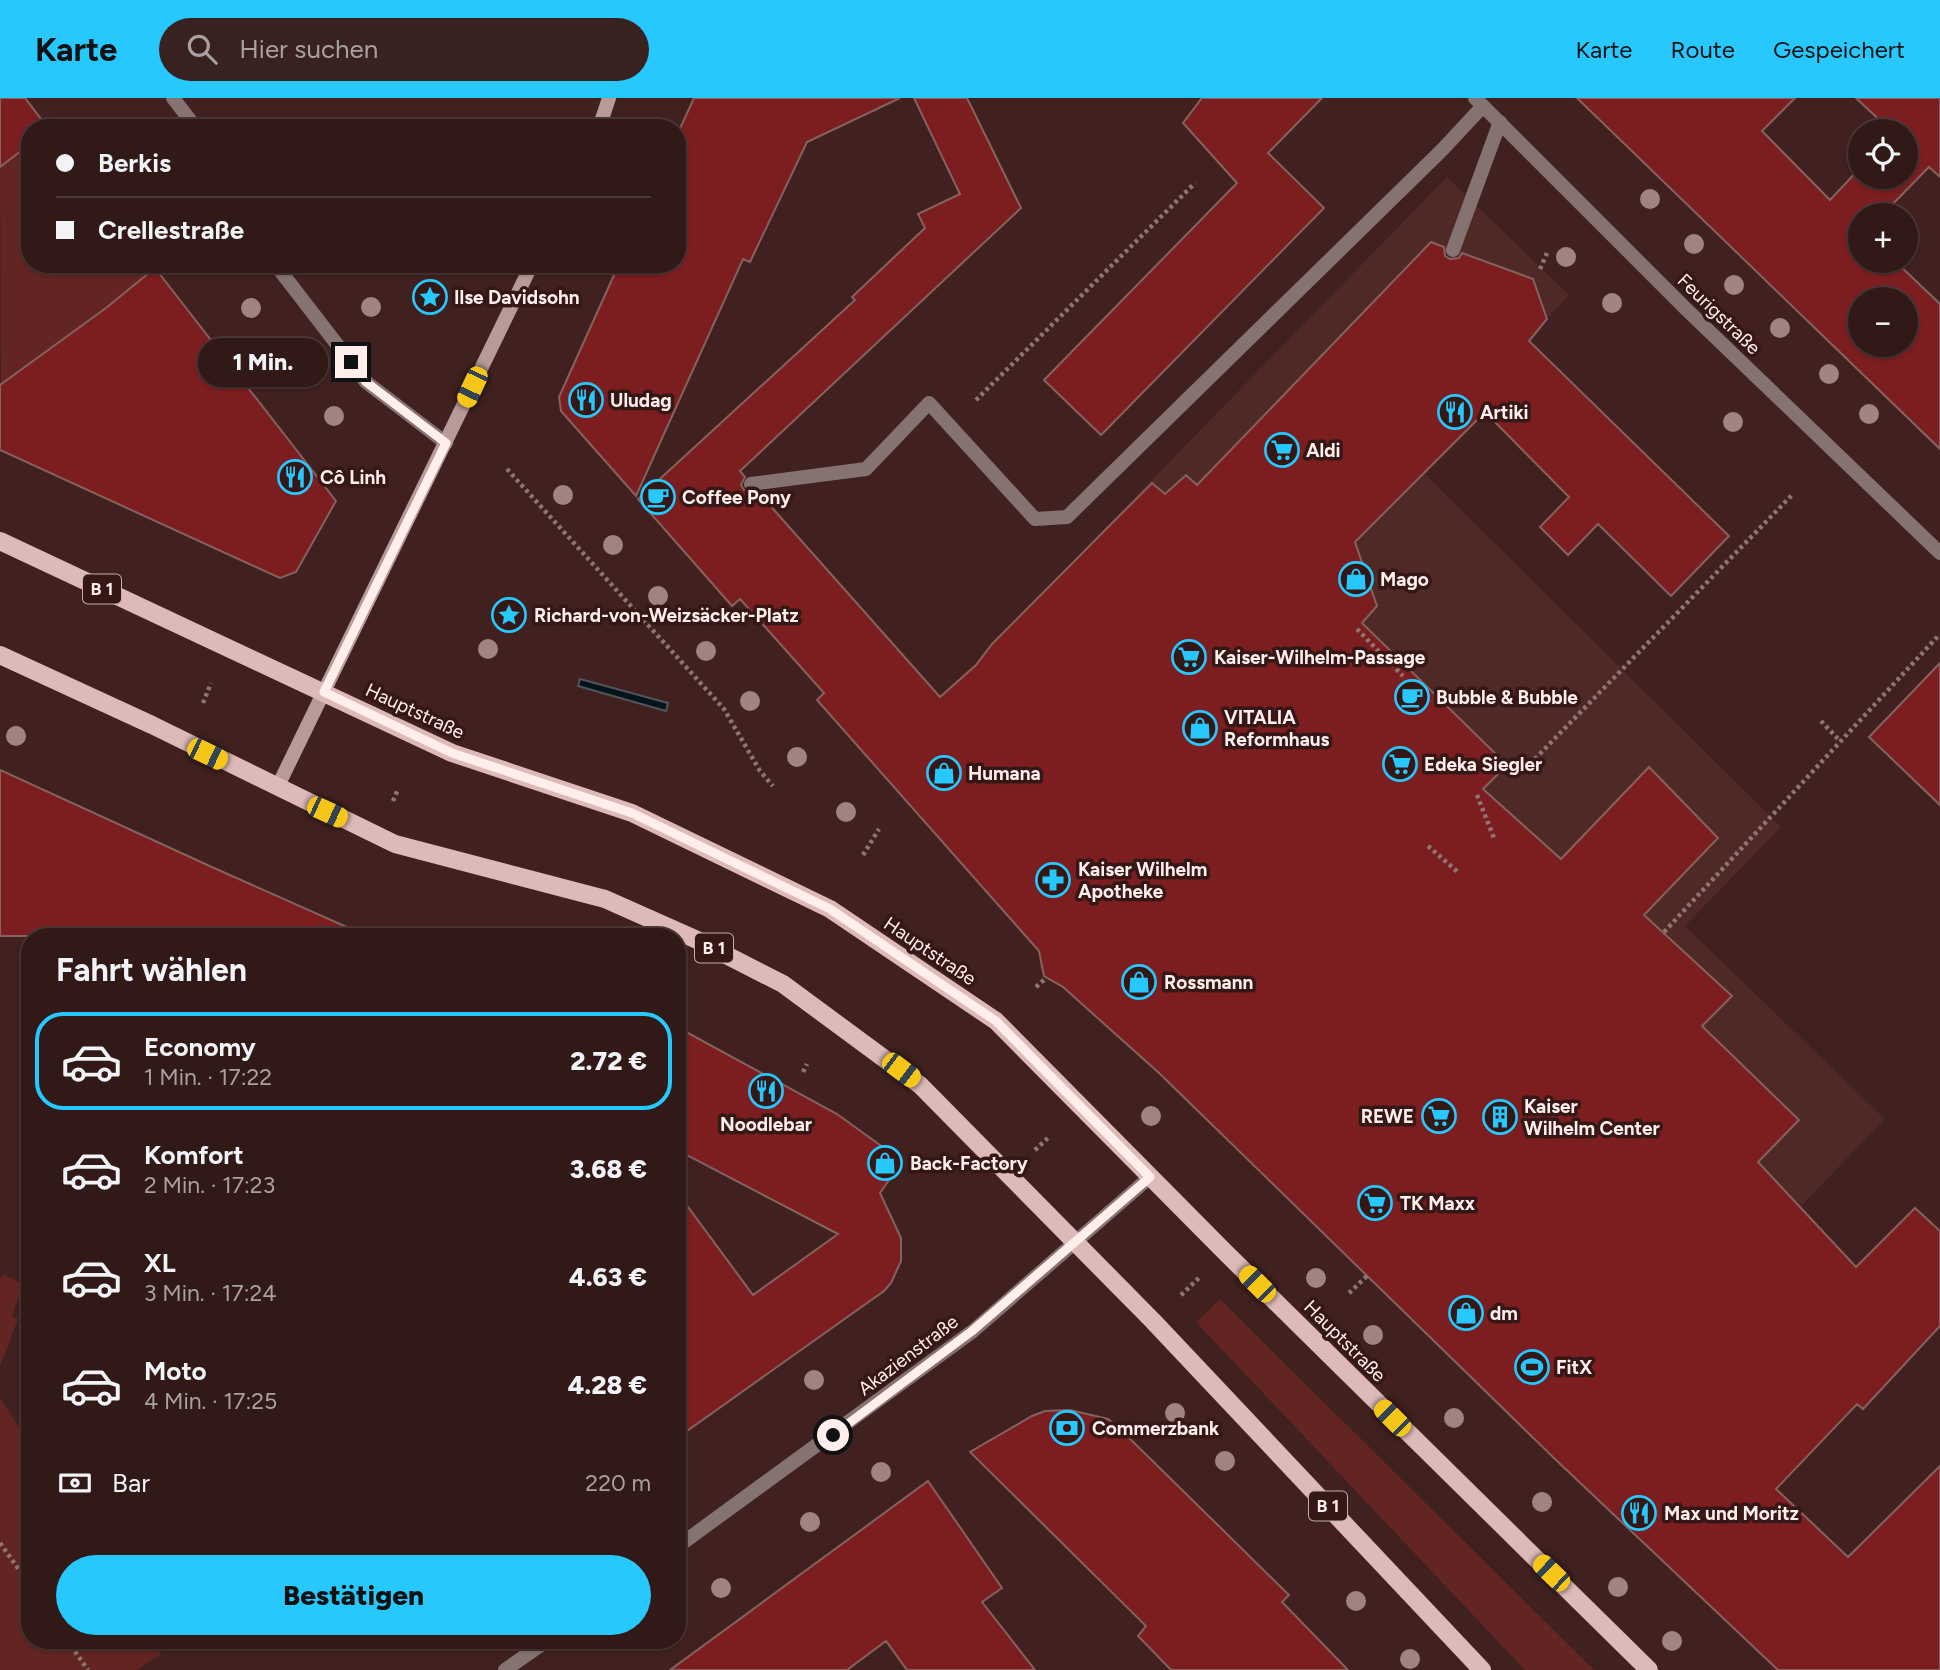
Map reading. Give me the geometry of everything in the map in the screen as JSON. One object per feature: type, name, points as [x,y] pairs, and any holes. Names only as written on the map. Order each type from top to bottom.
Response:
[{"type":"main road","points":[[602,119],[609,98]]},
{"type":"main road","points":[[277,788],[528,273]]},
{"type":"main road","name":"Hauptstraße","points":[[0,541],[452,753],[632,813],[830,909],[996,1021],[1649,1670]]},
{"type":"main road","name":"B 1","points":[[0,655],[152,725],[395,844],[605,899],[670,928]]},
{"type":"main road","name":"B 1","points":[[686,935],[783,984],[920,1084],[1075,1242],[1482,1670]]},
{"type":"street","points":[[173,98],[188,119]]},
{"type":"street","points":[[751,484],[866,469],[929,403],[1035,519],[1067,517],[1442,150],[1479,102]]},
{"type":"street","name":"Feurigstraße","points":[[1479,102],[1687,310],[1940,553]]},
{"type":"street","points":[[1453,250],[1500,122]]},
{"type":"street","points":[[282,273],[366,382],[446,443]]},
{"type":"street","name":"Akazienstraße","points":[[686,1540],[972,1331],[1150,1177]]},
{"type":"street","points":[[505,1670],[535,1649]]},
{"type":"path","points":[[950,426],[1195,183]]},
{"type":"path","points":[[1540,269],[1547,253]]},
{"type":"path","points":[[507,469],[627,598],[724,709],[760,772],[773,786]]},
{"type":"path","points":[[1530,764],[1793,494]]},
{"type":"path","points":[[1357,629],[1403,676]]},
{"type":"path","points":[[1664,932],[1940,634]]},
{"type":"path","points":[[203,703],[211,683]]},
{"type":"path","points":[[1821,722],[1840,741]]},
{"type":"path","points":[[1477,795],[1494,838]]},
{"type":"path","points":[[863,855],[879,829]]},
{"type":"path","points":[[1429,846],[1459,873]]},
{"type":"path","points":[[1035,987],[1046,978]]},
{"type":"path","points":[[803,1072],[807,1063]]},
{"type":"path","points":[[1031,1153],[1049,1137]]},
{"type":"path","points":[[1349,1293],[1367,1276]]},
{"type":"path","points":[[1175,1300],[1199,1278]]},
{"type":"path","points":[[0,1543],[21,1572]]},
{"type":"path","points":[[73,1649],[88,1670]]},
{"type":"shaded area","points":[[21,151],[21,273],[149,273],[106,308],[1,384],[0,167]]},
{"type":"shaded area","points":[[1447,177],[1569,295],[1469,403],[1424,473],[1781,827],[1685,926],[1885,1119],[1556,1460],[1159,1073],[1064,985],[1050,982],[1040,968],[1041,955],[874,766],[956,693],[992,644]]},
{"type":"shaded area","points":[[580,679],[668,703],[666,711],[578,686]]},
{"type":"shaded area","points":[[4,1275],[21,1283],[21,1290],[12,1316],[18,1319],[0,1366],[0,1279]]},
{"type":"shaded area","points":[[1220,1299],[1594,1670],[1525,1670],[1196,1322]]},
{"type":"shaded area","points":[[0,1398],[21,1430],[21,1649],[158,1649],[161,1654],[137,1670],[0,1670]]},
{"type":"building","points":[[0,98],[25,98],[41,119],[21,119],[21,151],[0,167]]},
{"type":"building","points":[[694,98],[900,98],[807,142],[750,262],[743,259],[636,496],[561,411],[559,397],[615,273],[686,273],[684,119]]},
{"type":"building","points":[[914,98],[967,98],[1021,208],[740,471],[745,477],[741,485],[744,490],[759,493],[940,697],[976,665],[992,644],[1152,483],[1165,494],[1186,475],[1197,485],[1431,242],[1444,247],[1445,256],[1450,259],[1459,258],[1462,253],[1533,279],[1547,319],[1529,341],[1729,536],[1671,596],[1598,524],[1568,555],[1540,527],[1569,497],[1485,412],[1355,542],[1377,606],[1362,623],[1507,765],[1483,789],[1561,859],[1649,767],[1718,838],[1644,915],[1732,996],[1702,1026],[1799,1120],[1758,1162],[1856,1267],[1915,1208],[1940,1231],[1940,1326],[1863,1409],[1857,1404],[1776,1489],[1848,1557],[1940,1466],[1940,1670],[1778,1670],[1556,1460],[1159,1073],[1063,987],[1044,976],[1039,951],[817,700],[824,693],[740,599],[732,606],[638,499],[855,300],[852,297],[925,228],[918,214],[960,194]]},
{"type":"building","points":[[1202,98],[1322,98],[1268,153],[1324,208],[1101,435],[1044,380],[1237,183],[1183,123]]},
{"type":"building","points":[[1577,98],[1795,98],[1762,131],[1830,200],[1848,181],[1848,189],[1907,189],[1894,203],[1848,203],[1848,273],[1908,273],[1940,304],[1940,449]]},
{"type":"building","points":[[1856,98],[1940,98],[1940,177],[1929,167],[1918,178],[1918,119],[1878,119]]},
{"type":"building","points":[[149,273],[159,273],[336,501],[296,572],[280,578],[0,450],[0,385],[106,308]]},
{"type":"building","points":[[1940,663],[1940,805],[1869,737]]},
{"type":"building","points":[[0,770],[349,928],[21,928],[21,936],[0,936]]},
{"type":"building","points":[[686,1032],[837,1114],[902,1161],[880,1193],[901,1238],[901,1261],[891,1283],[884,1291],[686,1432],[686,1204],[753,1295],[838,1234],[686,1155]]},
{"type":"building","points":[[1070,1410],[1108,1419],[1119,1428],[1289,1595],[1282,1602],[1348,1670],[1171,1670],[1138,1636],[1146,1626],[970,1452],[1032,1416],[1045,1411]]},
{"type":"building","points":[[928,1481],[1002,1588],[982,1602],[1035,1670],[907,1670],[886,1641],[847,1670],[670,1670]]},
{"type":"place","name":"Ilse Davidsohn","points":[[430,297]]},
{"type":"place","name":"Uludag","points":[[586,400]]},
{"type":"place","name":"Artiki","points":[[1455,412]]},
{"type":"place","name":"Aldi","points":[[1282,450]]},
{"type":"place","name":"Cô Linh","points":[[295,477]]},
{"type":"place","name":"Coffee Pony","points":[[658,497]]},
{"type":"place","name":"Mago","points":[[1356,579]]},
{"type":"place","name":"Richard-von-Weizsäcker-Platz","points":[[509,615]]},
{"type":"place","name":"Kaiser-Wilhelm-Passage","points":[[1189,657]]},
{"type":"place","name":"Bubble & Bubble","points":[[1412,697]]},
{"type":"place","name":"VITALIA Reformhaus","points":[[1200,728]]},
{"type":"place","name":"Edeka Siegler","points":[[1400,764]]},
{"type":"place","name":"Humana","points":[[944,773]]},
{"type":"place","name":"Kaiser Wilhelm Apotheke","points":[[1053,880]]},
{"type":"place","name":"Rossmann","points":[[1139,982]]},
{"type":"place","name":"Noodlebar","points":[[766,1091]]},
{"type":"place","name":"REWE","points":[[1439,1116]]},
{"type":"place","name":"Kaiser Wilhelm Center","points":[[1500,1117]]},
{"type":"place","name":"Back-Factory","points":[[885,1163]]},
{"type":"place","name":"TK Maxx","points":[[1375,1203]]},
{"type":"place","name":"dm","points":[[1466,1313]]},
{"type":"place","name":"FitX","points":[[1532,1367]]},
{"type":"place","name":"Commerzbank","points":[[1067,1428]]},
{"type":"place","name":"Max und Moritz","points":[[1639,1513]]},
{"type":"route","points":[[351,362],[366,382],[446,443],[324,692],[452,753],[632,813],[830,909],[996,1021],[1061,1090],[1150,1177],[972,1331],[833,1435]]}]
